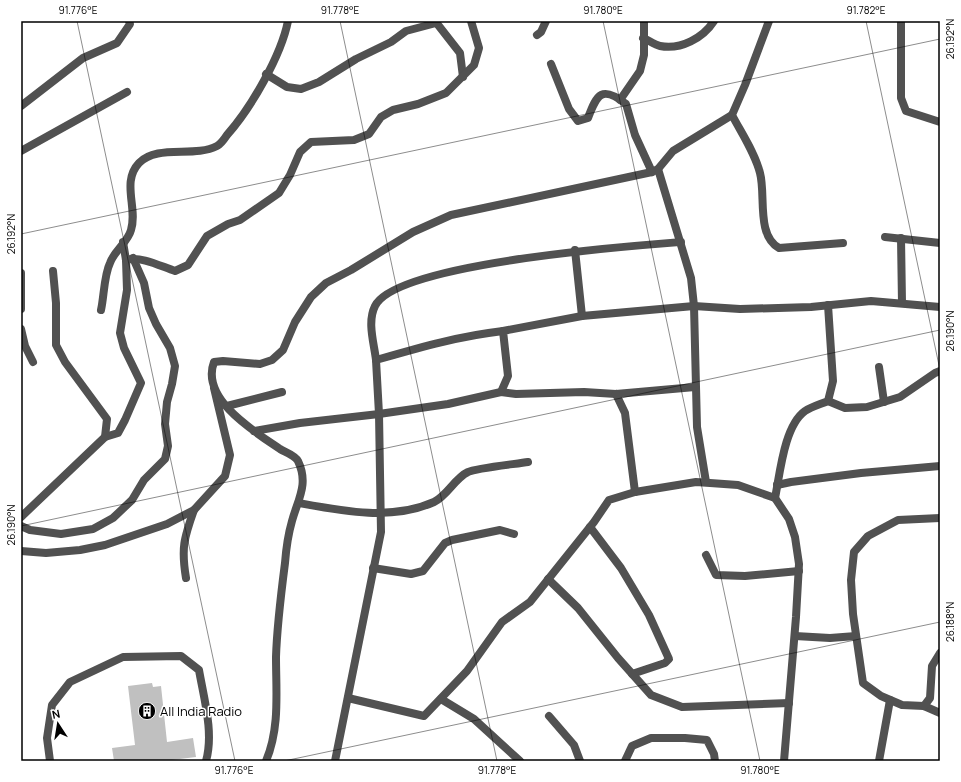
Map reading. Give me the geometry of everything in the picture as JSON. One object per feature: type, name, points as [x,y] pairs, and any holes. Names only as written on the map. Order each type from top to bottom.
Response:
[{"type":"street","points":[[21,106],[84,58],[117,43],[130,24],[129,21]]},
{"type":"street","points":[[101,310],[110,263],[131,230],[132,211],[130,195],[132,175],[139,163],[153,154],[187,153],[218,146],[241,119],[277,55],[288,21]]},
{"type":"street","points":[[130,259],[151,262],[175,271],[188,265],[207,236],[228,224],[240,220],[278,193],[290,174],[300,152],[311,142],[354,140],[369,134],[381,117],[393,110],[418,104],[446,93],[474,65],[479,48],[471,21]]},
{"type":"street","points":[[537,35],[541,32],[546,21]]},
{"type":"street","points":[[620,100],[640,71],[644,55],[644,21]]},
{"type":"street","points":[[643,38],[660,46],[678,46],[699,38],[714,21]]},
{"type":"street","points":[[21,551],[46,553],[80,550],[105,545],[167,524],[194,510],[225,476],[230,455],[214,387],[211,369],[214,362],[222,361],[260,364],[272,360],[283,350],[295,322],[311,297],[326,283],[351,270],[412,232],[451,215],[655,171],[673,151],[732,115],[769,21]]},
{"type":"street","points":[[901,21],[901,98],[906,111],[940,122]]},
{"type":"street","points":[[266,74],[287,87],[301,89],[319,82],[356,59],[390,42],[406,31],[436,22],[460,53],[463,77]]},
{"type":"street","points":[[551,64],[569,109],[578,121],[588,118],[596,98],[600,95],[609,94],[626,104],[635,135],[655,171],[681,242],[691,278],[694,306],[696,427],[706,482]]},
{"type":"street","points":[[21,151],[127,92]]},
{"type":"street","points":[[732,115],[761,174],[765,233],[773,244],[779,248],[843,243]]},
{"type":"street","points":[[886,238],[901,238],[940,244]]},
{"type":"street","points":[[901,238],[902,303]]},
{"type":"street","points":[[21,526],[30,530],[61,534],[93,529],[113,518],[132,500],[144,480],[164,459],[168,446],[165,424],[167,402],[175,366],[170,348],[156,324],[150,308],[144,283],[130,259],[123,242]]},
{"type":"street","points":[[335,761],[380,532],[379,414],[376,360],[371,320],[376,305],[394,290],[430,276],[575,250],[681,242]]},
{"type":"street","points":[[575,250],[582,316]]},
{"type":"street","points":[[21,517],[105,437],[118,432],[125,420],[141,383],[124,348],[120,332],[127,290],[130,259]]},
{"type":"street","points":[[53,271],[56,303],[56,345],[65,362],[107,419],[105,437]]},
{"type":"street","points":[[21,273],[21,309]]},
{"type":"street","points":[[376,360],[437,342],[582,316],[694,306],[740,309],[828,305],[871,301],[940,306]]},
{"type":"street","points":[[828,305],[833,381],[828,401]]},
{"type":"street","points":[[21,329],[25,346],[33,362]]},
{"type":"street","points":[[501,392],[508,376],[503,331]]},
{"type":"street","points":[[879,367],[884,402]]},
{"type":"street","points":[[775,498],[784,451],[794,424],[805,411],[828,401],[845,408],[867,406],[884,402],[900,397],[935,372],[940,371]]},
{"type":"street","points":[[214,387],[236,419],[297,459],[303,478],[302,495],[292,521],[285,558],[276,655],[276,726],[273,745],[266,761]]},
{"type":"street","points":[[254,431],[300,423],[448,404],[501,392],[516,394],[584,392],[616,394],[695,387]]},
{"type":"street","points":[[227,406],[282,392]]},
{"type":"street","points":[[616,394],[624,412],[635,492]]},
{"type":"street","points":[[299,503],[344,511],[406,511],[435,502],[468,472],[528,462]]},
{"type":"street","points":[[777,485],[845,475],[940,466]]},
{"type":"street","points":[[348,698],[424,716],[467,671],[502,622],[530,602],[590,527],[609,500],[635,492],[696,482],[738,485],[775,498],[790,519],[796,537],[799,571],[784,761]]},
{"type":"street","points":[[186,578],[182,555],[194,510]]},
{"type":"street","points":[[940,518],[898,520],[868,536],[854,552],[851,580],[856,636],[863,683],[881,696],[902,705],[924,706],[940,714]]},
{"type":"street","points":[[590,527],[622,568],[649,615],[669,659],[665,663],[632,674]]},
{"type":"street","points":[[373,568],[411,574],[423,571],[445,543],[452,540],[500,530],[514,534]]},
{"type":"street","points":[[706,555],[716,575],[745,576],[799,571]]},
{"type":"street","points":[[548,579],[578,608],[651,695],[682,707],[789,703]]},
{"type":"street","points":[[795,636],[830,638],[856,636]]},
{"type":"street","points":[[924,706],[930,698],[932,666],[940,653]]},
{"type":"street","points":[[50,761],[47,738],[52,706],[70,682],[123,658],[181,656],[199,670],[207,712],[209,751],[206,761]]},
{"type":"street","points":[[441,699],[474,719],[520,761]]},
{"type":"street","points":[[879,761],[890,700]]},
{"type":"street","points":[[549,716],[574,745],[580,761]]},
{"type":"street","points":[[625,761],[632,746],[651,738],[685,738],[707,740],[714,754],[715,761]]},
{"type":"building","name":"All India Radio","points":[[152,683],[153,687],[161,686],[167,742],[193,738],[196,757],[164,761],[114,761],[112,748],[135,745],[128,686]]},
{"type":"place","name":"All India Radio","points":[[147,711]]}]
